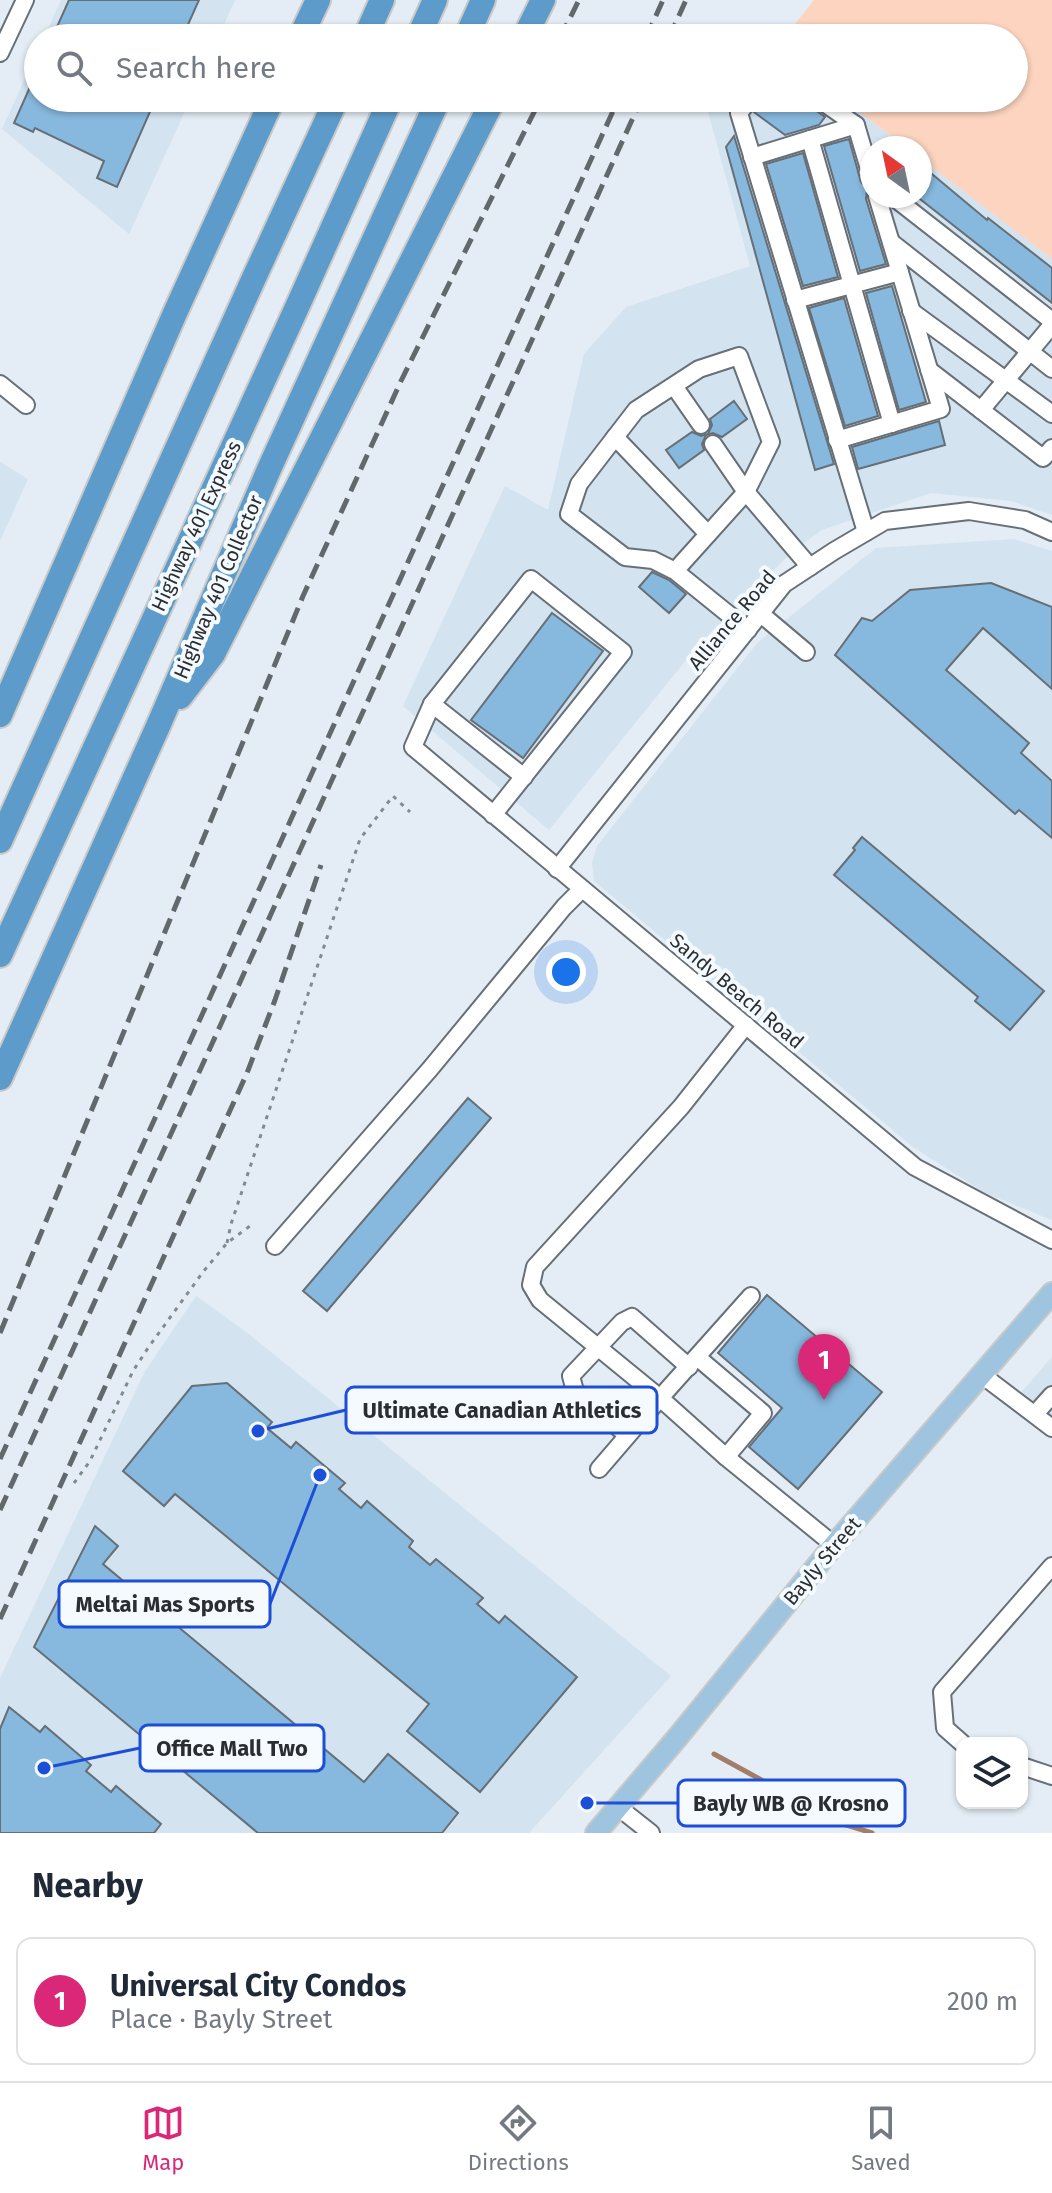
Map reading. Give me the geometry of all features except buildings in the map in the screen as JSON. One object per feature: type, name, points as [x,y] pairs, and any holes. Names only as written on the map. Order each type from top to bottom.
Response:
[{"type":"highway","points":[[307,24],[318,0]]},
{"type":"highway","points":[[371,24],[382,0]]},
{"type":"highway","points":[[424,24],[435,0]]},
{"type":"highway","points":[[472,24],[483,0]]},
{"type":"highway","points":[[531,24],[543,0]]},
{"type":"highway","points":[[0,715],[267,112]]},
{"type":"highway","points":[[0,841],[331,112]]},
{"type":"highway","name":"Highway 401 Express","points":[[0,955],[385,112]]},
{"type":"highway","name":"Highway 401 Collector","points":[[0,1078],[270,467],[433,112]]},
{"type":"highway","points":[[159,724],[213,654],[487,112]]},
{"type":"main road","name":"Bayly Street","points":[[596,1833],[834,1545],[1052,1293]]},
{"type":"street","points":[[0,53],[25,0]]},
{"type":"street","points":[[740,112],[866,532]]},
{"type":"street","points":[[837,112],[856,125],[860,138]]},
{"type":"street","points":[[752,157],[856,125]]},
{"type":"street","points":[[810,139],[892,424]]},
{"type":"street","points":[[837,440],[941,409],[881,208]]},
{"type":"street","points":[[907,208],[1052,323],[981,410]]},
{"type":"street","points":[[891,242],[1052,369]]},
{"type":"street","points":[[795,300],[900,272]]},
{"type":"street","points":[[911,311],[1052,414]]},
{"type":"street","points":[[675,571],[746,492],[771,442],[739,356],[699,369],[636,410],[579,484],[569,514],[625,557],[653,560],[675,571],[748,630]]},
{"type":"street","points":[[929,370],[1043,458],[1052,448]]},
{"type":"street","points":[[674,386],[701,425]]},
{"type":"street","points":[[2,389],[26,405]]},
{"type":"street","points":[[615,437],[708,534]]},
{"type":"street","points":[[713,444],[746,492],[810,567]]},
{"type":"street","name":"Alliance Road","points":[[557,869],[784,584],[885,521],[969,511],[1025,520],[1052,532]]},
{"type":"street","points":[[493,815],[524,777],[623,652],[531,579],[432,704],[524,777]]},
{"type":"street","points":[[761,614],[806,652]]},
{"type":"street","name":"Sandy Beach Road","points":[[432,704],[413,747],[915,1167],[1052,1240]]},
{"type":"street","points":[[275,1246],[582,889]]},
{"type":"street","points":[[746,1025],[681,1107],[535,1267],[531,1285],[540,1300],[834,1545]]},
{"type":"street","points":[[599,1469],[751,1296]]},
{"type":"street","points":[[627,1435],[608,1427],[575,1391],[571,1376],[622,1322],[632,1317],[763,1413],[726,1457]]},
{"type":"street","points":[[982,1375],[1052,1428]]},
{"type":"street","points":[[1035,1414],[1052,1395]]},
{"type":"street","points":[[956,1738],[945,1728],[942,1692],[1052,1566]]},
{"type":"street","points":[[1028,1768],[1052,1776]]},
{"type":"street","points":[[618,1807],[651,1833]]},
{"type":"path","points":[[227,1243],[360,839],[393,796],[410,812]]},
{"type":"path","points":[[74,1483],[90,1461],[133,1371],[148,1348],[227,1243],[254,1223]]},
{"type":"shaded area","points":[[61,0],[235,0],[224,24],[50,24]]},
{"type":"shaded area","points":[[814,0],[1052,0],[1052,259],[932,167],[932,136],[891,136],[859,112],[1028,112],[1028,24],[795,24]]},
{"type":"shaded area","points":[[24,81],[24,112],[185,112],[129,234],[2,129]]},
{"type":"shaded area","points":[[708,112],[859,112],[891,136],[860,136],[860,208],[932,208],[932,167],[1052,259],[1052,515],[1011,501],[931,493],[822,530],[794,550],[699,644],[549,830],[403,706],[505,486],[548,510],[584,354],[626,307],[750,266]]},
{"type":"shaded area","points":[[0,462],[28,479],[0,541]]},
{"type":"shaded area","points":[[1014,539],[1052,551],[1052,1220],[985,1193],[913,1147],[594,881],[592,863],[597,846],[758,642],[876,548]]},
{"type":"shaded area","points":[[196,1296],[245,1331],[671,1676],[529,1833],[0,1833],[0,1678],[144,1373]]},
{"type":"shaded area","points":[[1052,1357],[1052,1438],[1011,1404]]},
{"type":"waterway","points":[[714,1754],[840,1823],[872,1833]]},
{"type":"railway","points":[[567,24],[579,0]]},
{"type":"railway","points":[[652,24],[663,0]]},
{"type":"railway","points":[[675,24],[686,0]]},
{"type":"railway","points":[[0,1333],[303,596],[401,381],[534,112]]},
{"type":"railway","points":[[0,1459],[613,112]]},
{"type":"railway","points":[[0,1510],[636,112]]},
{"type":"railway","points":[[0,1619],[247,1073],[321,865]]},
{"type":"place","name":"Universal City Condos","points":[[824,1400]]},
{"type":"place","name":"Ultimate Canadian Athletics","points":[[258,1431]]},
{"type":"place","name":"Meltai Mas Sports","points":[[320,1475]]},
{"type":"place","name":"Office Mall Two","points":[[44,1768]]},
{"type":"place","name":"Bayly WB @ Krosno","points":[[587,1803]]}]
